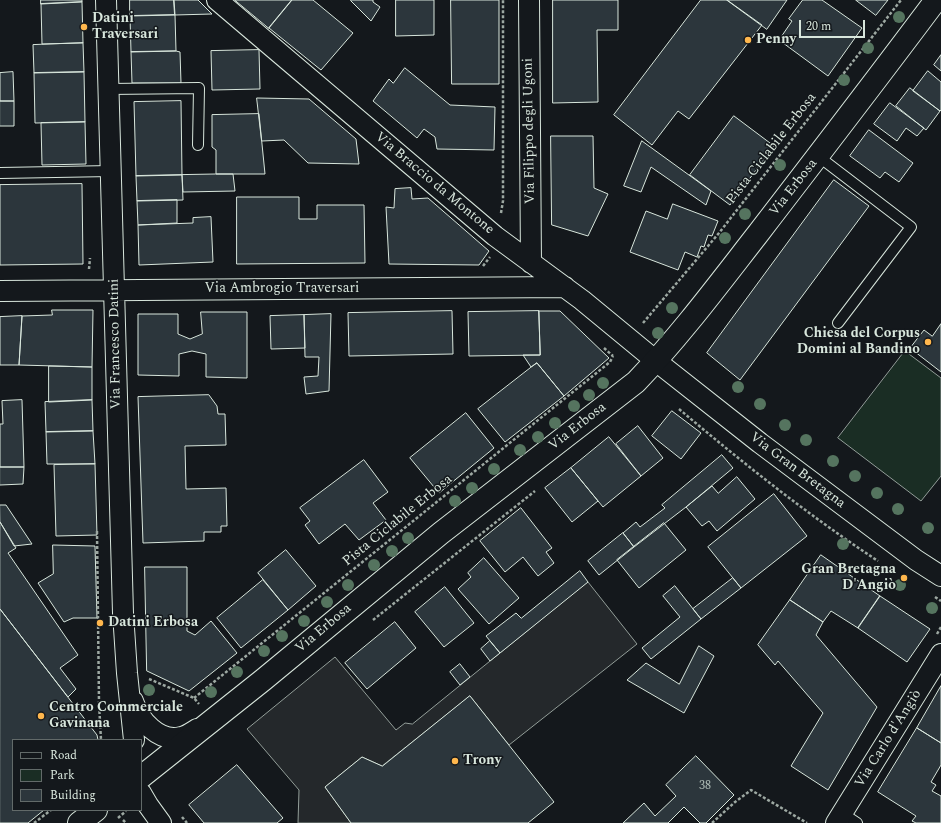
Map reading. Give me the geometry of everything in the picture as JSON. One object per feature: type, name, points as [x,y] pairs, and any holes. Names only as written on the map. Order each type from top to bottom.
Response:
[{"type":"main road","name":"Via Erbosa","points":[[142,776],[263,680],[441,533],[636,382],[681,332],[818,156],[936,0]]},
{"type":"main road","points":[[79,823],[95,811]]},
{"type":"street","name":"Via Francesco Datini","points":[[106,0],[123,613],[128,688],[134,739]]},
{"type":"street","name":"Via Braccio da Montone","points":[[216,0],[495,236],[582,300],[656,361]]},
{"type":"street","name":"Via Filippo degli Ugoni","points":[[529,0],[532,263]]},
{"type":"street","name":"Via Ambrogio Traversari","points":[[0,291],[565,287]]},
{"type":"street","name":"Via Gran Bretagna","points":[[656,361],[760,443],[916,560],[941,576]]},
{"type":"street","name":"Via Carlo d'Angiò","points":[[845,820],[941,654]]},
{"type":"street","name":"Via Francesco Datini","points":[[128,688],[135,707],[142,718],[150,728],[162,736],[180,738],[188,735],[212,720]]},
{"type":"street","points":[[142,795],[161,823]]},
{"type":"lane","points":[[108,89],[199,88],[198,145]]},
{"type":"lane","points":[[818,156],[911,227],[838,323]]},
{"type":"lane","points":[[0,173],[111,171]]},
{"type":"path","points":[[500,215],[503,202],[503,0]]},
{"type":"path","name":"Pista Ciclabile Erbosa","points":[[656,309],[719,233],[901,0]]},
{"type":"path","name":"Pista Ciclabile Erbosa","points":[[148,678],[194,698],[610,362],[613,356],[601,346]]},
{"type":"path","points":[[678,408],[749,468],[842,537],[881,563]]},
{"type":"path","points":[[371,622],[539,488]]},
{"type":"path","points":[[934,597],[941,601]]},
{"type":"path","points":[[712,823],[751,790],[807,823]]},
{"type":"path","points":[[34,823],[50,811]]},
{"type":"path","points":[[117,819],[127,811]]},
{"type":"path","points":[[179,813],[187,823]]},
{"type":"path","points":[[123,820],[126,823]]},
{"type":"green space","points":[[905,351],[941,378],[941,476],[921,501],[838,438]]},
{"type":"shaded area","points":[[588,582],[637,644],[509,745],[470,696],[382,766],[362,757],[325,787],[351,823],[298,823],[299,790],[247,729],[335,657],[396,730],[405,723],[412,724]]},
{"type":"building","points":[[41,0],[82,0],[82,2],[41,4]]},
{"type":"building","points":[[130,0],[174,0],[175,15],[130,16]]},
{"type":"building","points":[[174,0],[198,0],[212,14],[175,15]]},
{"type":"building","points":[[235,0],[292,0],[269,28]]},
{"type":"building","points":[[292,0],[313,0],[353,33],[321,70],[269,28]]},
{"type":"building","points":[[351,0],[373,0],[373,2],[380,7],[371,21]]},
{"type":"building","points":[[396,0],[434,0],[434,35],[396,36]]},
{"type":"building","points":[[451,0],[499,0],[499,84],[452,84]]},
{"type":"building","points":[[553,0],[618,0],[618,30],[597,30],[598,102],[553,103]]},
{"type":"building","points":[[701,0],[727,0],[762,25],[689,119],[678,111],[652,145],[614,115]]},
{"type":"building","points":[[727,0],[787,0],[767,29]]},
{"type":"building","points":[[803,0],[822,0],[862,28],[828,76],[779,40],[792,21],[789,19]]},
{"type":"building","points":[[856,0],[888,0],[876,15]]},
{"type":"building","points":[[82,2],[83,43],[42,44],[41,4]]},
{"type":"building","points":[[175,15],[176,51],[131,52],[130,16]]},
{"type":"building","points":[[83,43],[84,72],[34,73],[33,45]]},
{"type":"building","points":[[259,50],[260,89],[212,90],[211,51]]},
{"type":"building","points":[[131,52],[180,52],[181,83],[132,83]]},
{"type":"building","points":[[941,55],[941,71],[934,65]]},
{"type":"building","points":[[405,68],[450,105],[495,107],[494,150],[437,149],[435,137],[424,129],[417,138],[373,101],[389,79],[393,83]]},
{"type":"building","points":[[928,71],[941,82],[940,111],[913,91]]},
{"type":"building","points":[[13,72],[14,101],[0,101],[0,73]]},
{"type":"building","points":[[84,72],[85,122],[35,123],[34,73]]},
{"type":"building","points":[[910,88],[940,111],[926,130],[896,106]]},
{"type":"building","points":[[257,98],[309,99],[356,139],[359,164],[308,163],[284,140],[262,141]]},
{"type":"building","points":[[0,101],[14,101],[14,126],[0,126]]},
{"type":"building","points":[[181,101],[182,175],[136,176],[134,102]]},
{"type":"building","points":[[890,103],[924,128],[917,136],[906,128],[897,141],[874,124]]},
{"type":"building","points":[[259,114],[265,174],[216,174],[216,150],[212,147],[212,115]]},
{"type":"building","points":[[734,116],[774,146],[730,205],[690,175]]},
{"type":"building","points":[[85,122],[86,164],[42,165],[41,123]]},
{"type":"building","points":[[869,130],[913,163],[899,182],[885,172],[880,178],[850,156]]},
{"type":"building","points":[[551,136],[593,136],[594,188],[608,194],[588,236],[552,225]]},
{"type":"building","points":[[642,141],[711,191],[706,205],[651,167],[641,192],[624,186]]},
{"type":"building","points":[[233,174],[235,191],[183,192],[182,175]]},
{"type":"building","points":[[182,175],[183,200],[137,201],[136,176]]},
{"type":"building","points":[[834,180],[869,206],[740,380],[707,353]]},
{"type":"building","points":[[82,184],[83,264],[0,265],[0,185]]},
{"type":"building","points":[[411,188],[412,199],[428,198],[489,251],[479,265],[389,264],[386,207],[394,208],[395,189]]},
{"type":"building","points":[[237,197],[299,197],[299,219],[317,219],[317,205],[364,205],[365,263],[237,264]]},
{"type":"building","points":[[177,200],[177,223],[138,225],[137,201]]},
{"type":"building","points":[[673,204],[718,221],[712,236],[708,235],[704,247],[701,246],[697,257],[685,252],[678,270],[630,252],[646,211],[667,219]]},
{"type":"building","points":[[211,217],[213,262],[139,265],[138,225],[193,223],[193,218]]},
{"type":"building","points":[[52,310],[93,310],[92,367],[19,365],[22,316],[52,315]]},
{"type":"building","points":[[452,311],[453,354],[349,356],[348,313]]},
{"type":"building","points":[[539,311],[540,355],[469,356],[468,312]]},
{"type":"building","points":[[539,311],[560,311],[609,358],[564,396],[537,363],[531,367],[523,355],[540,355]]},
{"type":"building","points":[[201,312],[247,312],[247,378],[206,377],[206,354],[192,351],[179,354],[179,376],[138,375],[138,314],[178,314],[178,334],[190,339],[202,334]]},
{"type":"building","points":[[331,314],[329,391],[306,394],[304,377],[318,376],[319,357],[305,357],[304,315]]},
{"type":"building","points":[[304,315],[305,348],[271,349],[270,316]]},
{"type":"building","points":[[22,316],[19,365],[0,365],[0,317]]},
{"type":"building","name":"Chiesa del Corpus Domini al Bandino","points":[[941,324],[941,372],[910,348],[924,330],[932,336]]},
{"type":"building","points":[[537,363],[564,396],[505,442],[478,409]]},
{"type":"building","points":[[49,366],[92,367],[92,400],[49,402]]},
{"type":"building","points":[[209,395],[217,406],[218,414],[225,414],[226,445],[185,446],[186,489],[226,488],[227,526],[221,526],[221,532],[204,532],[204,541],[143,543],[138,397]]},
{"type":"building","points":[[22,400],[24,467],[0,467],[0,424],[3,424],[2,401]]},
{"type":"building","points":[[92,400],[93,431],[46,432],[45,402]]},
{"type":"building","points":[[672,411],[701,433],[681,459],[652,436]]},
{"type":"building","points":[[466,413],[494,448],[439,493],[410,458]]},
{"type":"building","points":[[638,426],[663,458],[641,476],[616,444]]},
{"type":"building","points":[[93,431],[95,464],[47,464],[46,432]]},
{"type":"building","points":[[609,437],[641,476],[603,507],[571,468]]},
{"type":"building","points":[[722,455],[733,468],[634,547],[623,533],[636,522],[640,527],[665,508],[662,505]]},
{"type":"building","points":[[364,460],[388,492],[373,503],[386,520],[359,540],[345,524],[319,544],[305,525],[310,521],[300,508]]},
{"type":"building","points":[[95,464],[97,535],[56,536],[54,465]]},
{"type":"building","points":[[0,467],[24,467],[23,484],[0,485]]},
{"type":"building","points":[[571,468],[598,501],[572,522],[545,488]]},
{"type":"building","points":[[737,477],[755,499],[717,531],[709,521],[702,526],[686,507],[712,486],[718,493]]},
{"type":"building","points":[[774,494],[807,536],[741,588],[708,547]]},
{"type":"building","points":[[0,505],[6,505],[32,544],[14,546],[0,522]]},
{"type":"building","points":[[521,508],[552,548],[546,552],[554,563],[538,576],[523,557],[505,572],[480,541]]},
{"type":"building","points":[[0,522],[16,548],[8,553],[78,655],[60,668],[76,689],[68,697],[0,609]]},
{"type":"building","points":[[664,523],[686,550],[639,588],[617,560]]},
{"type":"building","points":[[623,533],[634,547],[599,575],[588,561]]},
{"type":"building","points":[[53,545],[95,546],[97,618],[73,618],[64,622],[38,583],[53,574]]},
{"type":"building","points":[[286,550],[316,586],[288,610],[258,573]]},
{"type":"building","points":[[821,555],[880,596],[858,628],[831,611],[823,622],[790,600]]},
{"type":"building","points":[[484,558],[519,598],[489,624],[458,589],[471,577],[468,573]]},
{"type":"building","points":[[145,567],[187,567],[187,631],[195,635],[211,621],[237,653],[189,691],[147,671]]},
{"type":"building","points":[[580,571],[588,582],[500,653],[486,636],[516,613],[521,618]]},
{"type":"building","points":[[733,578],[741,588],[701,619],[693,609]]},
{"type":"building","points":[[263,580],[288,610],[241,648],[217,618]]},
{"type":"building","points":[[675,586],[701,619],[651,659],[642,648],[680,617],[663,596]]},
{"type":"building","points":[[445,587],[474,623],[444,647],[415,612]]},
{"type":"building","points":[[880,596],[930,629],[907,662],[858,628]]},
{"type":"building","points":[[790,600],[823,622],[816,635],[877,707],[828,790],[791,766],[823,713],[778,661],[775,665],[758,645]]},
{"type":"building","name":"Centro Commerciale Gavinana","points":[[0,609],[97,735],[98,739],[12,739],[12,811],[43,811],[28,823],[0,823]]},
{"type":"building","points":[[395,622],[416,648],[367,689],[345,663]]},
{"type":"building","points":[[490,641],[500,653],[490,661],[481,649]]},
{"type":"building","points":[[699,646],[714,656],[684,713],[627,680],[646,663],[679,684]]},
{"type":"building","points":[[460,664],[470,677],[460,685],[450,672]]},
{"type":"building","points":[[941,686],[941,743],[917,728]]},
{"type":"building","name":"Trony","points":[[470,696],[554,802],[528,823],[351,823],[325,787],[362,757],[382,766]]},
{"type":"building","points":[[917,728],[941,743],[941,765],[931,782],[936,785],[932,791],[941,796],[941,823],[916,823],[912,821],[916,816],[878,792]]},
{"type":"building","points":[[696,756],[734,795],[706,823],[700,823],[684,807],[668,823],[623,823],[644,803],[655,816],[676,796],[666,785]]},
{"type":"building","points":[[237,765],[283,818],[277,823],[204,823],[189,805]]},
{"type":"place","name":"Datini Traversari","points":[[84,27]]},
{"type":"place","name":"Penny","points":[[748,40]]},
{"type":"place","name":"Chiesa del Corpus Domini al Bandino","points":[[928,342]]},
{"type":"place","name":"Gran Bretagna D'Angiò","points":[[904,578]]},
{"type":"place","name":"Datini Erbosa","points":[[100,623]]},
{"type":"place","name":"Centro Commerciale Gavinana","points":[[41,716]]},
{"type":"place","name":"Trony","points":[[455,761]]}]
